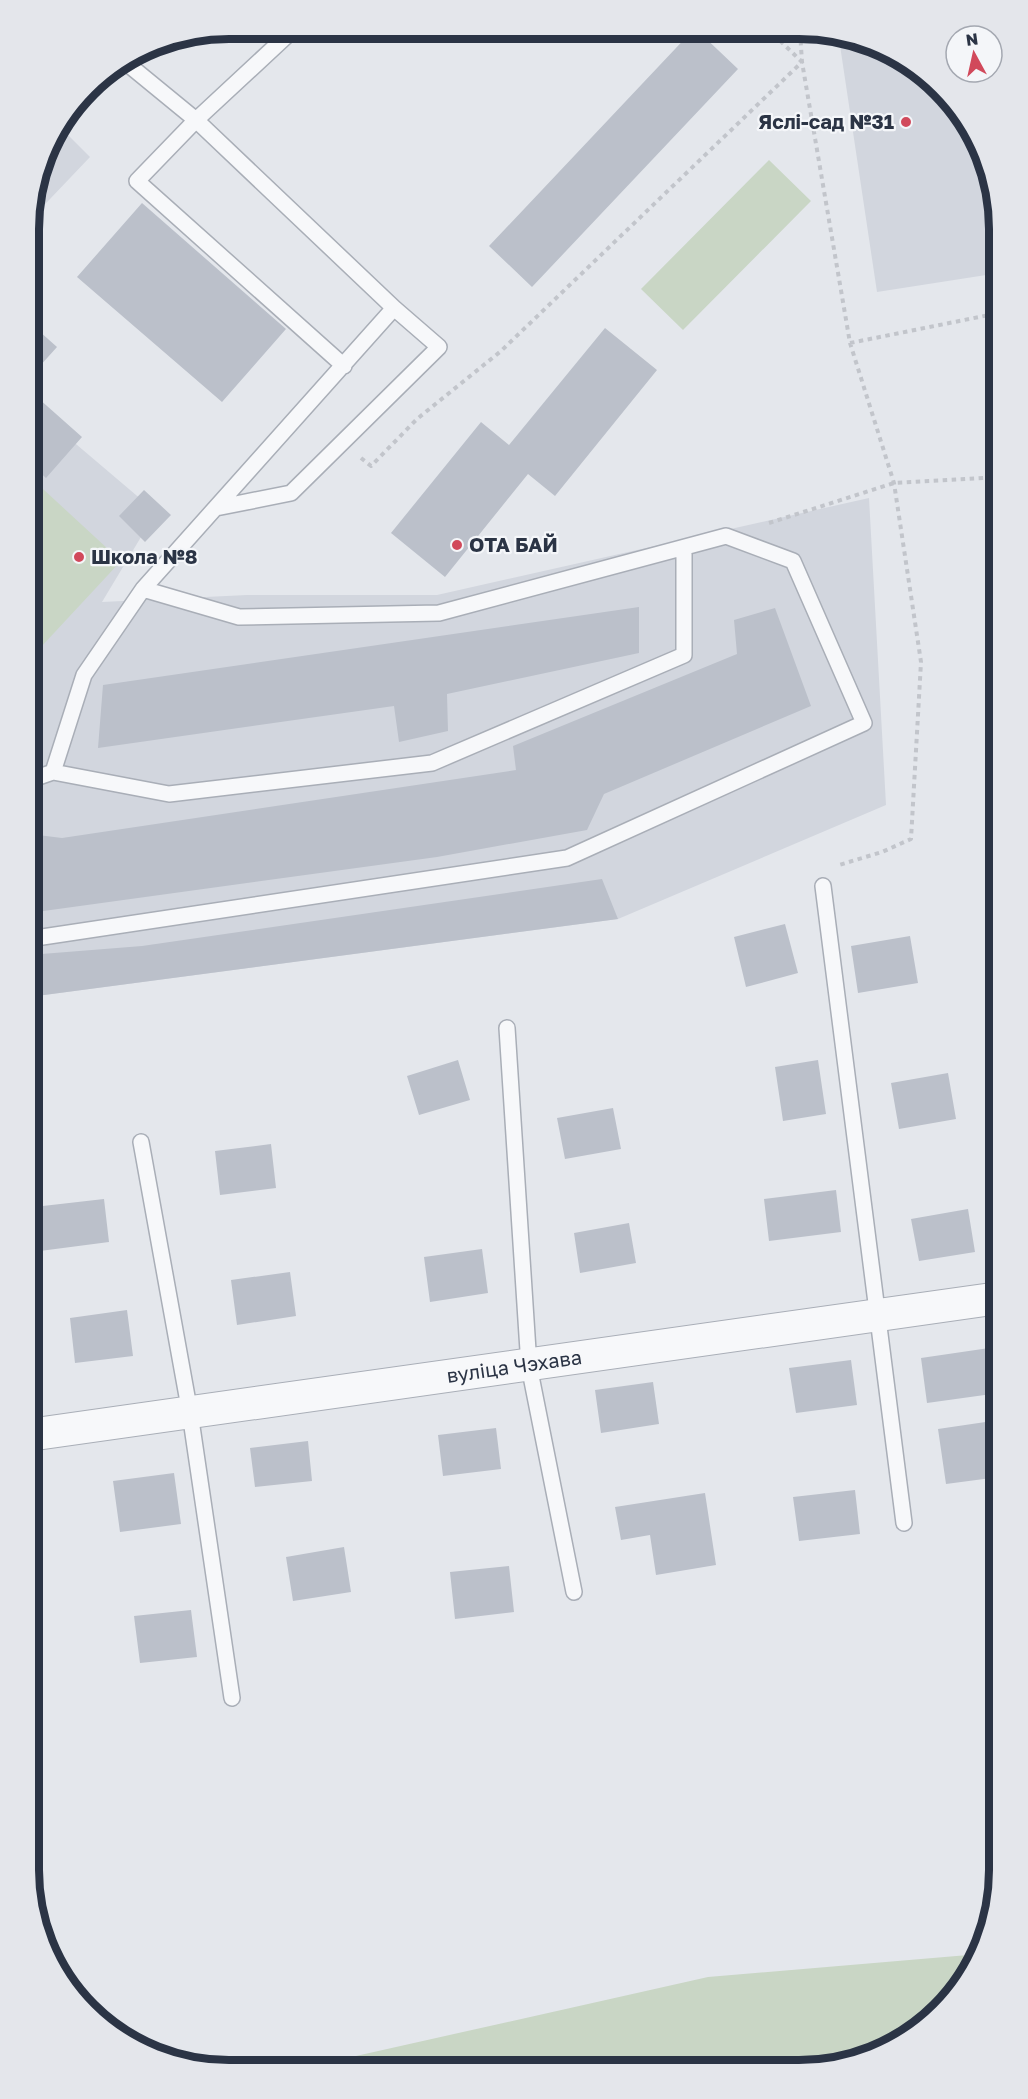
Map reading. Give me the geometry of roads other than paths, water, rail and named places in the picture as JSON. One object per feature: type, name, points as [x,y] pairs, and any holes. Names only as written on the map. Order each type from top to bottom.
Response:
[{"type":"street","name":"вуліца Чэхава","points":[[39,1434],[989,1300]]},
{"type":"lane","points":[[283,39],[196,120],[137,181],[344,366]]},
{"type":"lane","points":[[130,66],[196,120],[394,308],[439,347],[291,493],[216,508]]},
{"type":"lane","points":[[53,772],[84,675],[143,589],[394,308]]},
{"type":"lane","points":[[39,937],[567,858],[864,723],[793,561],[726,536],[439,613],[239,617],[143,589]]},
{"type":"lane","points":[[39,777],[53,772],[169,794],[432,763],[684,655],[684,548]]},
{"type":"lane","points":[[823,886],[880,1316],[904,1524]]},
{"type":"lane","points":[[507,1028],[529,1366],[574,1592]]},
{"type":"lane","points":[[141,1142],[190,1413],[232,1698]]},
{"type":"place","name":"Яслі-сад №31","points":[[906,122]]},
{"type":"place","name":"ОТА БАЙ","points":[[457,545]]},
{"type":"place","name":"Школа №8","points":[[79,557]]}]
